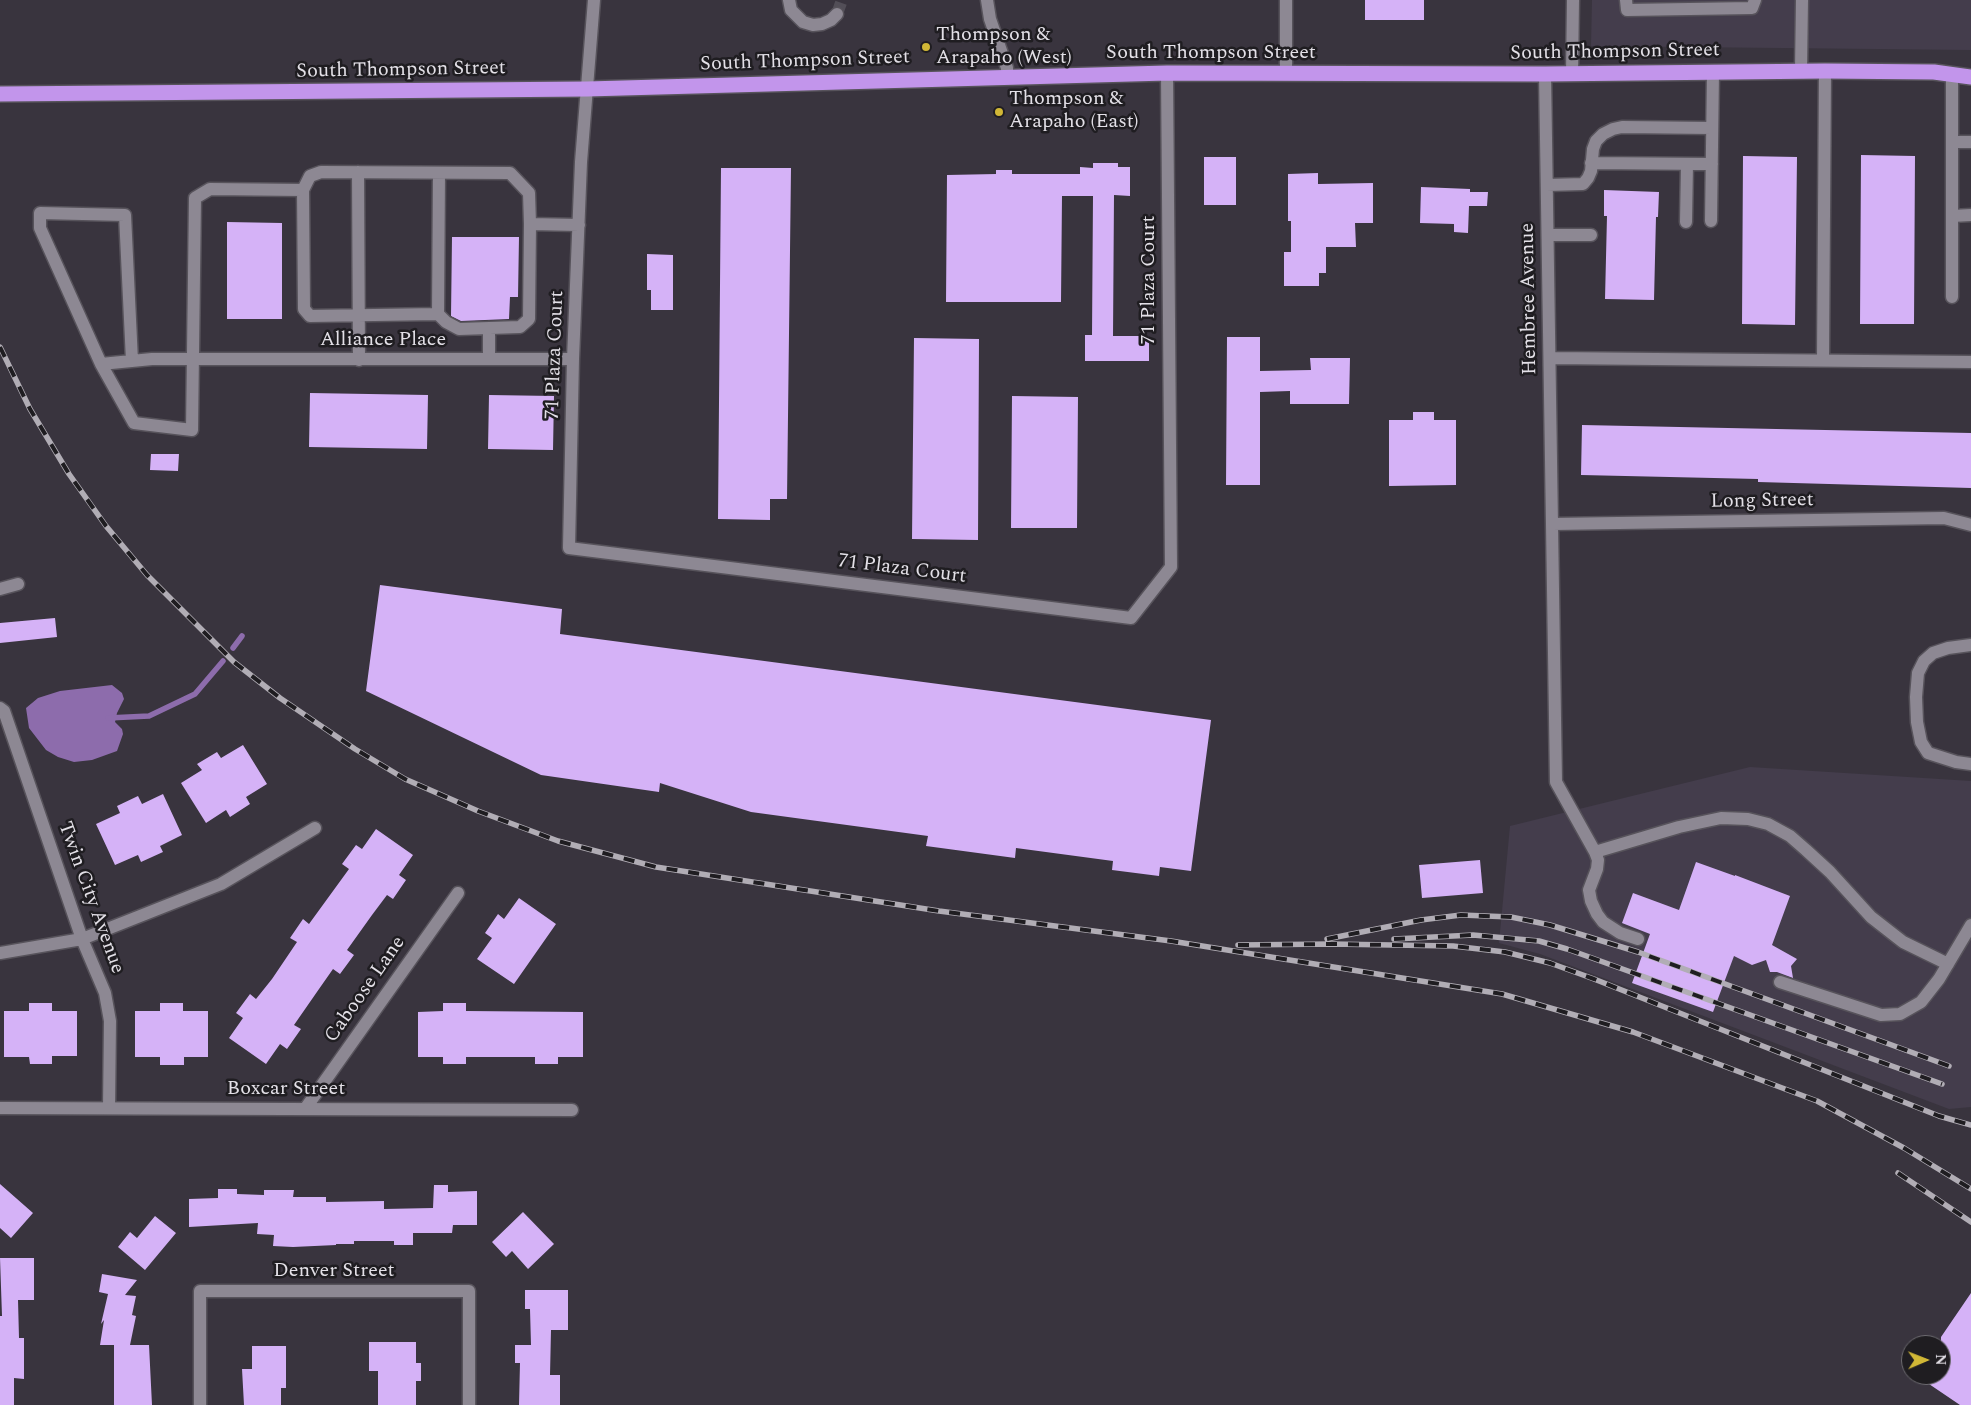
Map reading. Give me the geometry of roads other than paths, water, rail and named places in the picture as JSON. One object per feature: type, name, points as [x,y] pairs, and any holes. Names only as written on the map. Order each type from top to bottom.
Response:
[{"type":"highway","name":"South Thompson Street","points":[[0,94],[587,88],[1167,73],[1572,74],[1826,70],[1934,72],[1971,77]]},
{"type":"street","name":"71 Plaza Court","points":[[594,0],[581,162],[569,548],[1131,618],[1171,567],[1167,73]]},
{"type":"street","points":[[788,0],[791,10],[804,22],[813,25],[831,20],[837,14]]},
{"type":"street","points":[[987,0],[990,19],[1007,68],[1007,77]]},
{"type":"street","points":[[1286,0],[1286,74]]},
{"type":"street","points":[[1572,74],[1573,0]]},
{"type":"street","points":[[1626,0],[1627,10],[1752,8],[1755,0]]},
{"type":"street","points":[[1801,70],[1802,0]]},
{"type":"street","points":[[1823,359],[1826,70]]},
{"type":"street","points":[[1712,221],[1713,72]]},
{"type":"street","name":"Hembree Avenue","points":[[1545,74],[1556,782],[1595,852]]},
{"type":"street","points":[[1952,74],[1952,297]]},
{"type":"street","points":[[1547,185],[1583,184],[1588,178],[1596,141],[1603,134],[1613,129],[1622,127],[1712,128]]},
{"type":"street","points":[[1952,142],[1971,142]]},
{"type":"street","points":[[1592,163],[1712,164]]},
{"type":"street","points":[[1686,222],[1687,164]]},
{"type":"street","points":[[438,314],[310,316],[304,309],[303,190],[310,176],[321,172],[510,173],[529,193],[529,319],[520,327],[459,329],[446,322],[438,314],[439,173]]},
{"type":"street","points":[[358,172],[359,360]]},
{"type":"street","points":[[132,361],[125,215],[40,213],[40,228],[101,364],[134,423],[192,430],[195,198],[210,189],[303,190]]},
{"type":"street","points":[[1952,216],[1971,215]]},
{"type":"street","points":[[530,224],[579,225]]},
{"type":"street","points":[[1548,235],[1591,235]]},
{"type":"street","points":[[489,328],[489,359]]},
{"type":"street","points":[[1550,358],[1823,359],[1971,362]]},
{"type":"street","name":"Alliance Place","points":[[101,364],[152,359],[574,359]]},
{"type":"street","name":"Long Street","points":[[1553,524],[1944,518],[1971,525]]},
{"type":"street","points":[[0,589],[18,584]]},
{"type":"street","points":[[1971,645],[1948,648],[1934,653],[1924,661],[1918,673],[1916,722],[1921,742],[1928,753],[1956,762],[1971,764]]},
{"type":"street","name":"Twin City Avenue","points":[[0,708],[4,711],[82,939],[105,992],[110,1021],[109,1108]]},
{"type":"street","points":[[1638,939],[1620,933],[1603,922],[1596,914],[1589,890],[1597,869],[1598,860],[1595,852],[1679,827],[1721,818],[1748,819],[1768,824],[1790,836],[1830,872],[1870,917],[1903,942],[1948,964]]},
{"type":"street","points":[[0,953],[82,939],[221,884],[315,828]]},
{"type":"street","name":"Caboose Lane","points":[[305,1109],[458,893]]},
{"type":"street","points":[[1780,982],[1881,1015],[1900,1014],[1921,1002],[1939,979],[1971,926]]},
{"type":"street","name":"Boxcar Street","points":[[0,1108],[572,1110]]},
{"type":"street","name":"Denver Street","points":[[200,1405],[200,1291],[469,1291],[469,1405]]},
{"type":"waterway","points":[[233,648],[242,636]]},
{"type":"waterway","points":[[108,718],[149,716],[195,694],[223,661]]},
{"type":"tunnel","points":[[837,14],[842,0]]},
{"type":"railway","points":[[0,347],[30,409],[69,474],[106,526],[147,575],[234,662],[280,698],[355,749],[405,779],[478,811],[558,841],[656,867],[939,911],[1171,941],[1502,994],[1633,1032],[1817,1101],[1904,1148],[1971,1189]]},
{"type":"railway","points":[[1327,939],[1421,920],[1461,915],[1511,917],[1550,925],[1638,952],[1949,1066]]},
{"type":"railway","points":[[1394,939],[1473,935],[1539,941],[1567,949],[1942,1084]]},
{"type":"railway","points":[[1238,945],[1453,946],[1505,952],[1550,963],[1939,1116],[1971,1125]]},
{"type":"railway","points":[[1898,1173],[1971,1222]]},
{"type":"place","name":"Thompson & Arapaho (West)","points":[[926,47]]},
{"type":"place","name":"Thompson & Arapaho (East)","points":[[999,112]]}]
